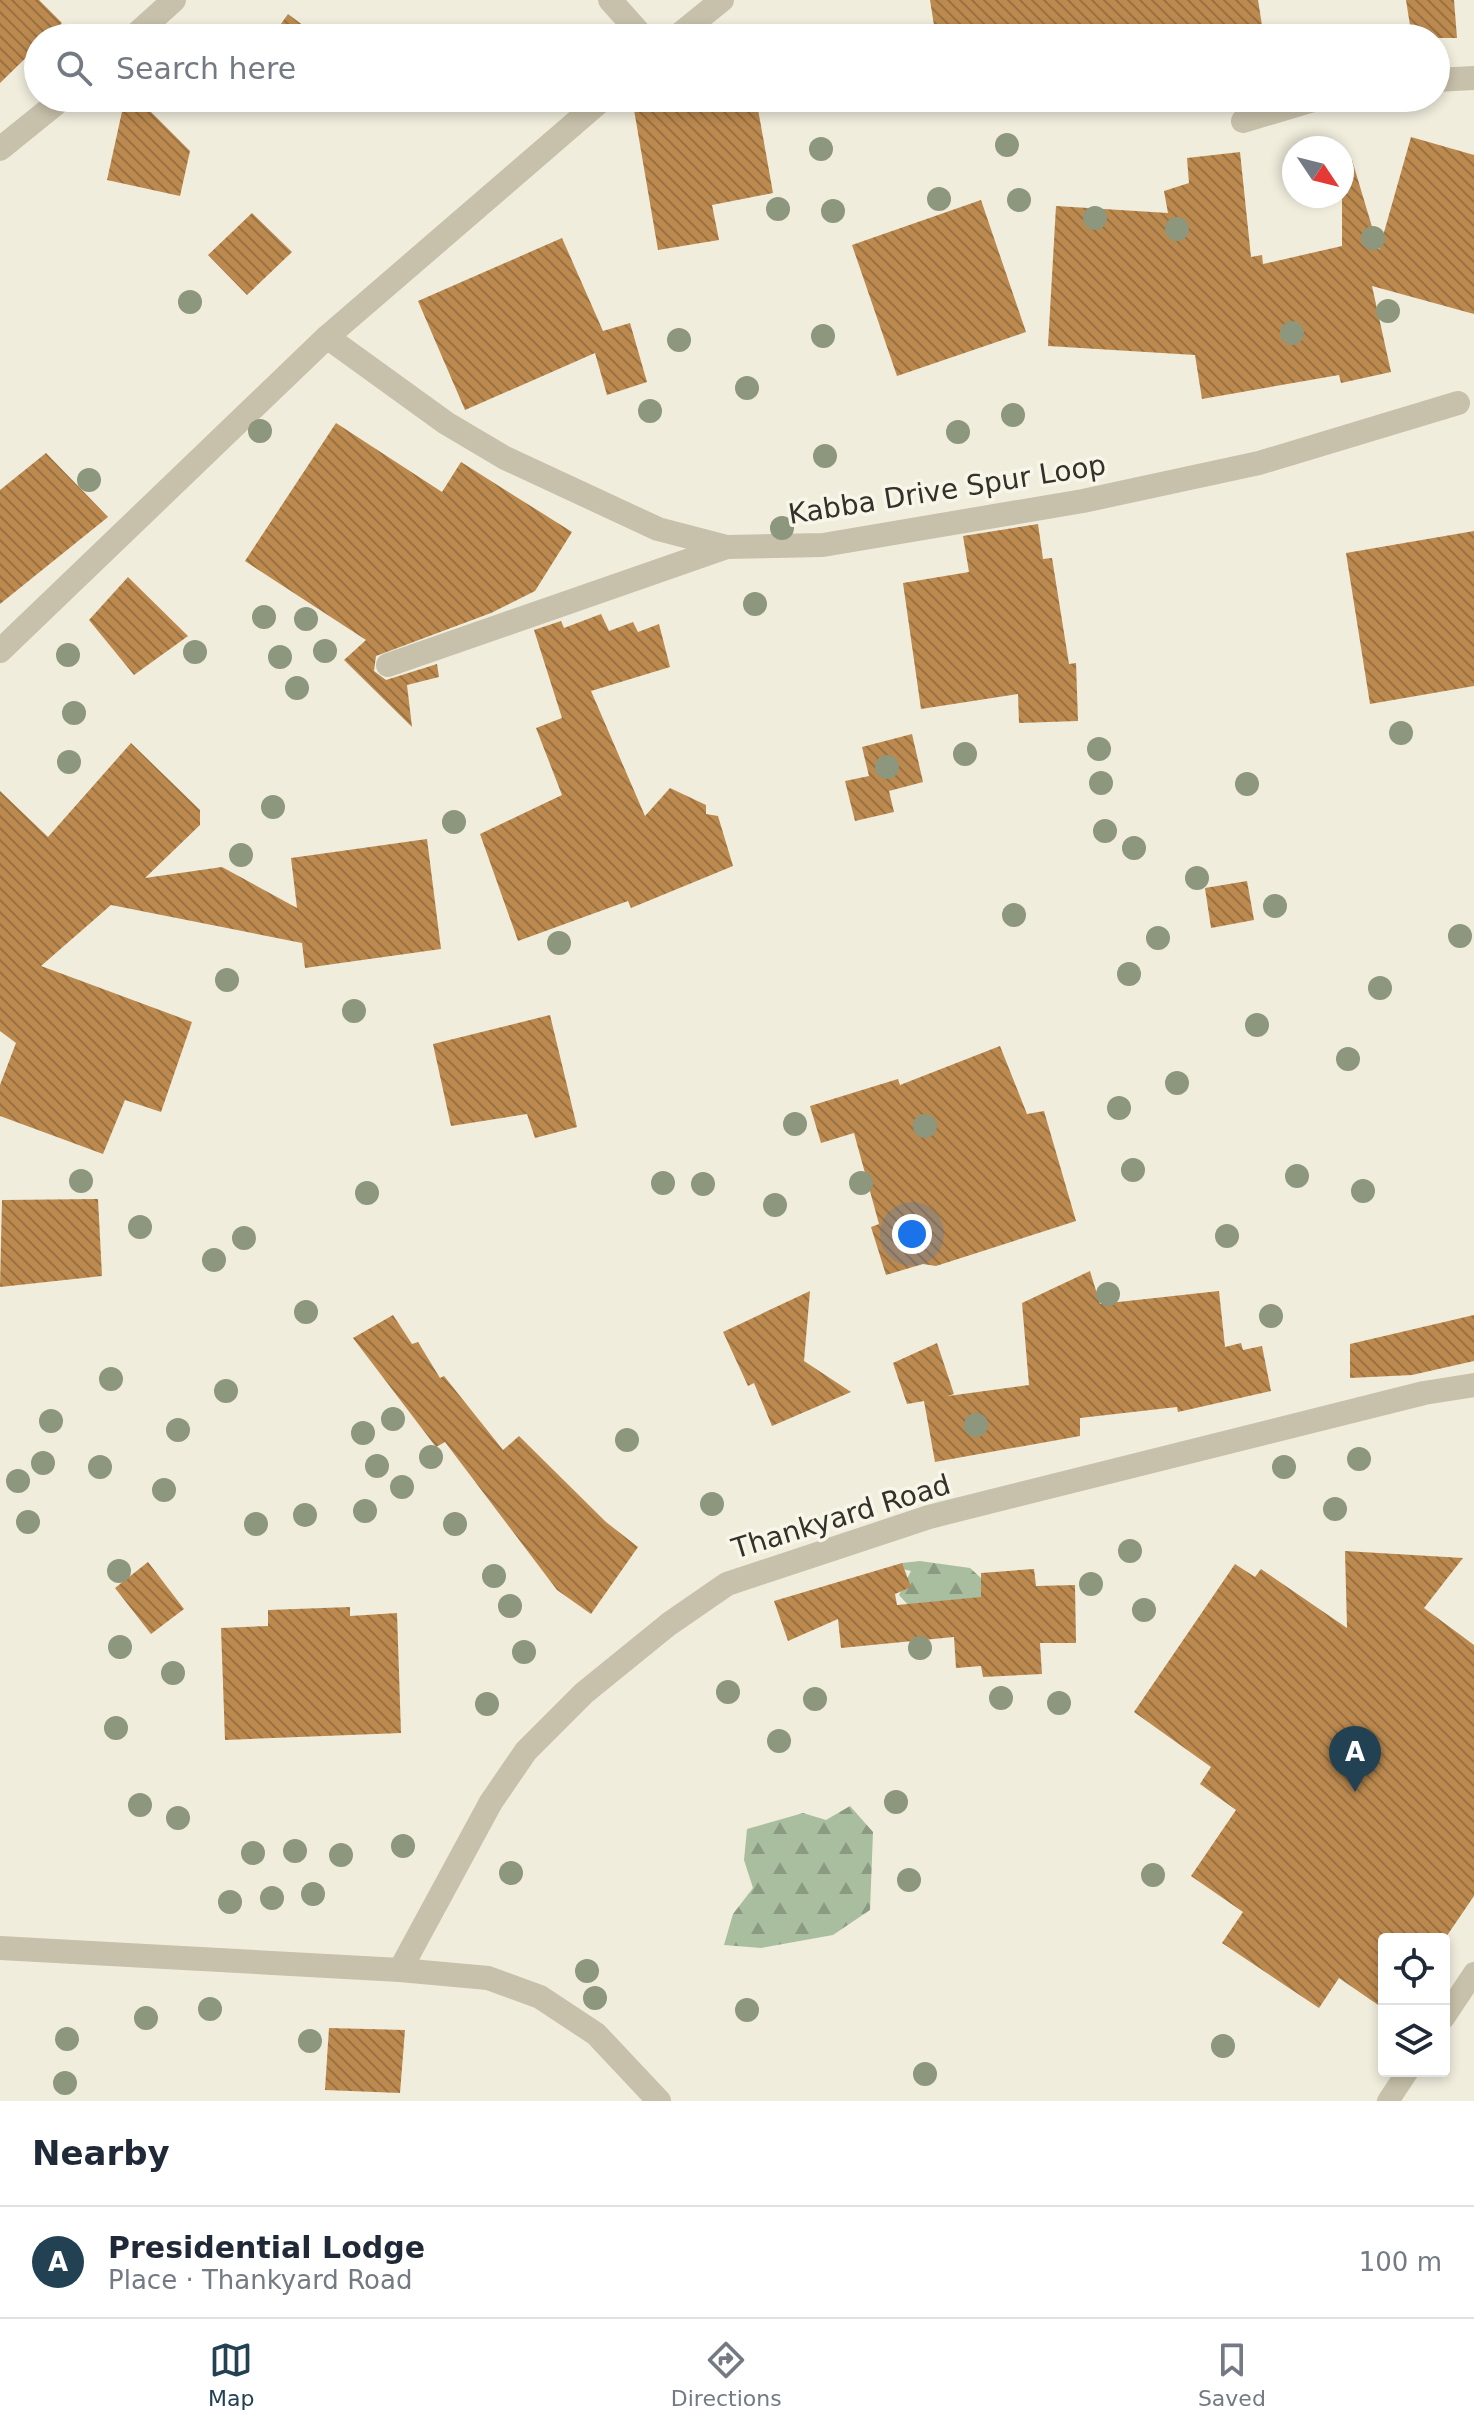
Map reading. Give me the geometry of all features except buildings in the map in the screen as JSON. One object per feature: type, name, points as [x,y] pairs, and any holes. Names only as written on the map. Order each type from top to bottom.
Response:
[{"type":"street","points":[[147,24],[174,0]]},
{"type":"street","points":[[610,0],[631,24]]},
{"type":"street","points":[[692,24],[722,0]]},
{"type":"street","points":[[1450,79],[1474,78]]},
{"type":"street","points":[[0,149],[46,112]]},
{"type":"street","points":[[0,651],[327,337],[588,112]]},
{"type":"street","points":[[1243,121],[1273,112]]},
{"type":"street","name":"Kabba Drive Spur Loop","points":[[327,337],[446,423],[505,458],[658,529],[727,547],[823,545],[1083,501],[1259,463],[1458,403]]},
{"type":"street","points":[[388,665],[727,547]]},
{"type":"street","name":"Thankyard Road","points":[[400,1970],[491,1802],[526,1751],[596,1683],[669,1624],[727,1584],[929,1517],[1424,1393],[1474,1385]]},
{"type":"street","points":[[0,1948],[400,1970],[488,1978],[540,1997],[596,2034],[659,2101]]},
{"type":"lane","points":[[1450,2009],[1474,1973]]},
{"type":"lane","points":[[1388,2101],[1404,2077]]},
{"type":"green space","points":[[920,1561],[970,1568],[992,1588],[989,1626],[917,1615],[899,1595],[911,1571],[898,1568],[902,1563]]},
{"type":"green space","points":[[850,1806],[873,1832],[870,1910],[833,1935],[761,1948],[724,1945],[733,1914],[753,1888],[744,1860],[747,1829],[803,1813],[826,1820]]},
{"type":"place","name":"Presidential Lodge","points":[[1355,1792]]}]
